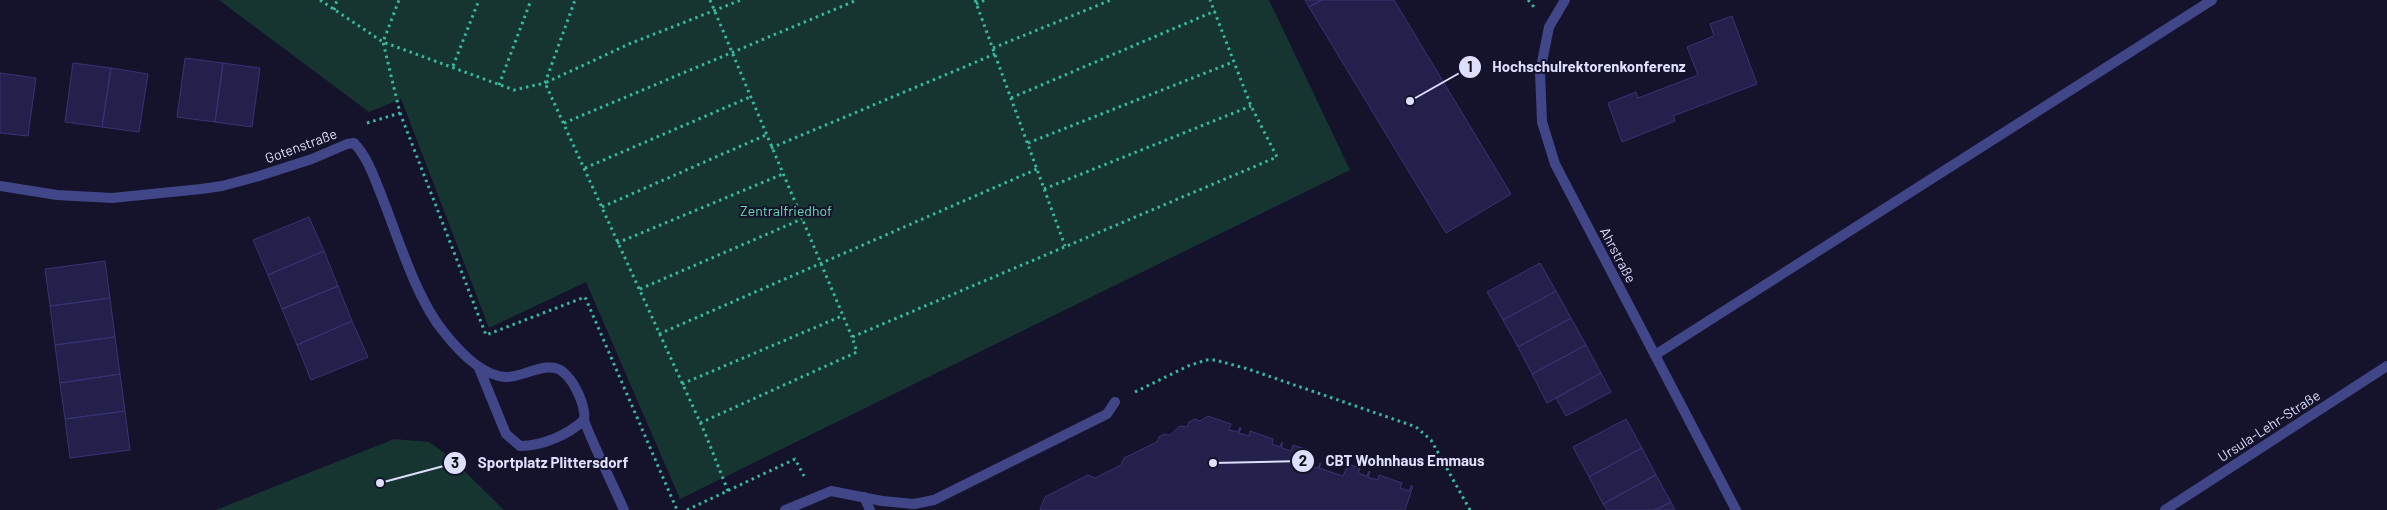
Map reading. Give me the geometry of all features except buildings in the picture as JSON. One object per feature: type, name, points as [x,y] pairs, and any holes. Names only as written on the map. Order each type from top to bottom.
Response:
[{"type":"street","name":"Ahrstraße","points":[[1565,0],[1549,27],[1540,72],[1542,122],[1555,164],[1736,510]]},
{"type":"street","points":[[1655,355],[2212,0]]},
{"type":"street","name":"Gotenstraße","points":[[0,186],[57,195],[112,198],[208,188],[259,176],[354,143],[369,165],[430,311],[442,331],[479,368],[506,434],[520,446],[532,446],[566,433],[584,420]]},
{"type":"street","name":"Ursula-Lehr-Straße","points":[[2165,510],[2387,366]]},
{"type":"street","name":"Gotenstraße","points":[[479,368],[505,377],[545,368],[554,368],[562,371],[571,381],[580,399],[584,420],[624,510]]},
{"type":"street","points":[[785,510],[831,491],[898,504],[934,500],[1107,414],[1115,402]]},
{"type":"street","points":[[864,497],[870,510]]},
{"type":"path","points":[[320,0],[383,42],[453,66],[514,90],[545,83],[629,44],[741,0]]},
{"type":"path","points":[[334,10],[337,0]]},
{"type":"path","points":[[399,0],[383,42],[400,113],[486,335],[585,297],[677,510]]},
{"type":"path","points":[[453,66],[479,0]]},
{"type":"path","points":[[499,85],[531,0]]},
{"type":"path","points":[[575,0],[545,83],[585,168],[617,244],[640,289],[728,491]]},
{"type":"path","points":[[700,423],[857,352],[730,52],[710,0]]},
{"type":"path","points":[[564,123],[857,0]]},
{"type":"path","points":[[985,0],[976,2],[1065,246]]},
{"type":"path","points":[[993,48],[1112,0]]},
{"type":"path","points":[[852,337],[1278,157],[1251,106],[1210,0]]},
{"type":"path","points":[[1011,98],[1215,11]]},
{"type":"path","points":[[771,148],[995,54]]},
{"type":"path","points":[[1028,143],[1233,62]]},
{"type":"path","points":[[585,168],[750,97]]},
{"type":"path","points":[[1044,189],[1251,106]]},
{"type":"path","points":[[354,143],[368,121],[400,113]]},
{"type":"path","points":[[602,207],[766,135]]},
{"type":"path","points":[[659,334],[1037,168]]},
{"type":"path","points":[[617,244],[783,174]]},
{"type":"path","points":[[640,289],[802,219]]},
{"type":"path","points":[[682,384],[842,316]]},
{"type":"path","points":[[1115,402],[1198,362],[1206,360],[1225,362],[1248,368],[1409,425],[1425,433],[1437,448],[1470,510]]},
{"type":"path","points":[[687,510],[795,459],[814,497]]},
{"type":"green space","name":"Zentralfriedhof","points":[[219,0],[1269,0],[1350,170],[680,499],[586,282],[489,328],[401,99],[369,112]]},
{"type":"green space","points":[[394,439],[429,442],[450,457],[504,510],[216,510]]},
{"type":"place","name":"Hochschulrektorenkonferenz","points":[[1410,101]]},
{"type":"place","name":"CBT Wohnhaus Emmaus","points":[[1213,463]]},
{"type":"place","name":"Sportplatz Plittersdorf","points":[[380,483]]}]
